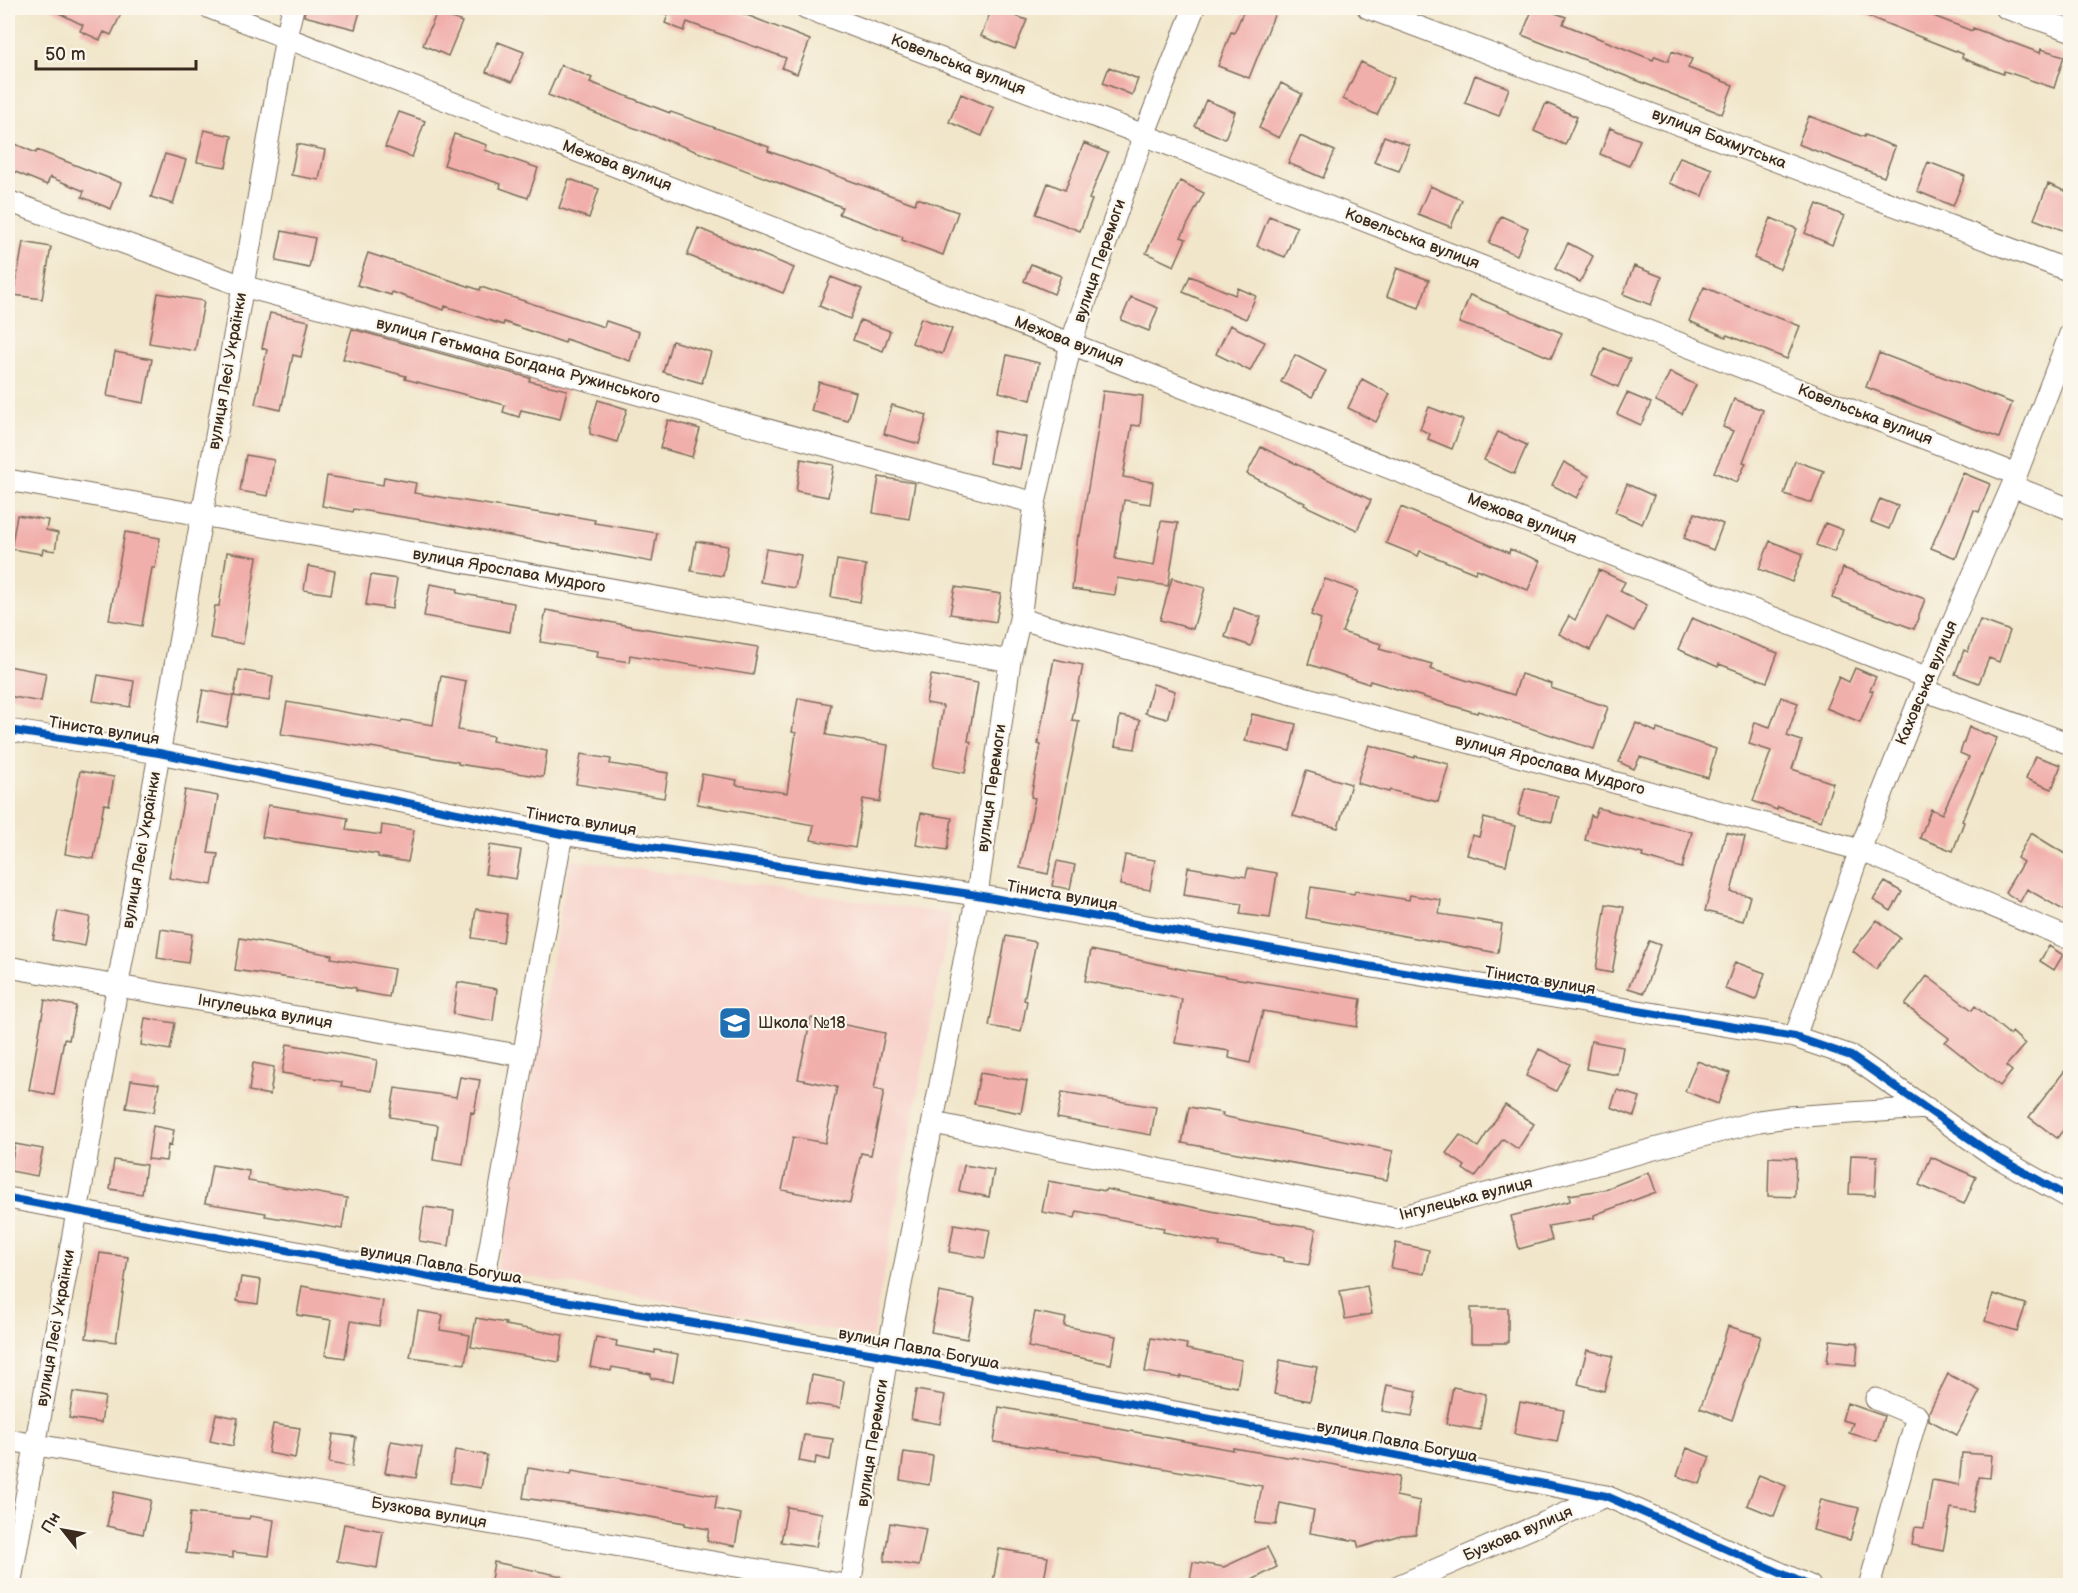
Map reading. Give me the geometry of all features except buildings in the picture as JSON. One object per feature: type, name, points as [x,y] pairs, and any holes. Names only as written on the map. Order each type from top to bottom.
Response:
[{"type":"street","name":"Межова вулиця","points":[[210,8],[1071,343],[1926,684],[2070,744]]},
{"type":"street","name":"вулиця Лесі Українки","points":[[10,1586],[293,8]]},
{"type":"street","name":"Ковельська вулиця","points":[[806,8],[1144,135],[2014,480],[2070,509]]},
{"type":"street","name":"вулиця Перемоги","points":[[850,1585],[887,1356],[934,1122],[976,894],[1011,661],[1020,619],[1035,503],[1071,343],[1144,135],[1194,8]]},
{"type":"street","name":"вулиця Бахмутська","points":[[1368,8],[2070,271]]},
{"type":"street","points":[[2006,8],[2070,30]]},
{"type":"street","name":"вулиця Гетьмана Богдана Ружинського","points":[[8,201],[243,286],[1035,503]]},
{"type":"street","name":"Каховська вулиця","points":[[1795,1037],[1860,850],[1926,684],[2014,480],[2070,334]]},
{"type":"street","name":"вулиця Ярослава Мудрого","points":[[8,480],[1011,661]]},
{"type":"street","name":"вулиця Ярослава Мудрого","points":[[1020,619],[1860,850],[2070,939]]},
{"type":"street","name":"Тіниста вулиця","points":[[8,730],[159,753],[562,834],[976,894],[1367,966],[1795,1037],[1851,1056],[1990,1153],[2070,1198]]},
{"type":"street","points":[[483,1287],[562,834]]},
{"type":"street","name":"Інгулецька вулиця","points":[[8,967],[523,1056]]},
{"type":"street","name":"Інгулецька вулиця","points":[[934,1122],[1396,1218],[1759,1121],[1927,1108]]},
{"type":"street","name":"вулиця Павла Богуша","points":[[8,1198],[483,1287],[887,1356],[1606,1496],[1810,1586]]},
{"type":"street","points":[[1869,1586],[1917,1416],[1876,1399]]},
{"type":"street","name":"Бузкова вулиця","points":[[8,1440],[850,1585]]},
{"type":"street","name":"Бузкова вулиця","points":[[1398,1586],[1606,1496]]},
{"type":"shaded area","name":"Школа №18","points":[[570,859],[951,914],[872,1338],[496,1271]]},
{"type":"cycle path","points":[[8,730],[159,753],[562,834],[977,895],[1367,966],[1795,1037],[1851,1056],[1990,1153],[2070,1198]]},
{"type":"cycle path","points":[[8,1198],[483,1287],[887,1356],[1606,1496],[1810,1586]]},
{"type":"place","name":"Школа №18","points":[[735,1023]]}]
